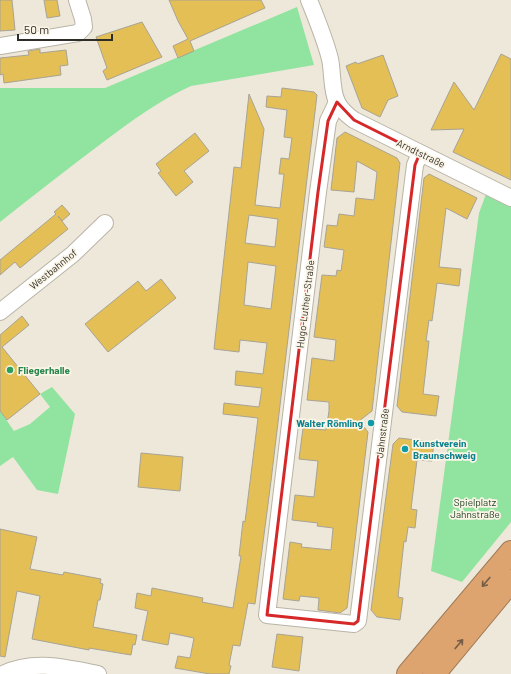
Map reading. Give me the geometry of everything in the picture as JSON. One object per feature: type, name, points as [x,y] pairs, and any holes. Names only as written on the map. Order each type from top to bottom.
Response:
[{"type":"highway","points":[[408,674],[511,552]]},
{"type":"highway","points":[[434,674],[511,581]]},
{"type":"street","points":[[0,46],[78,33],[84,28],[83,19],[77,0]]},
{"type":"street","points":[[309,0],[330,59],[333,88],[337,102]]},
{"type":"street","name":"Arndtstraße","points":[[337,102],[344,112],[354,120],[511,198]]},
{"type":"street","name":"Hugo-Luther-Straße","points":[[267,614],[318,192],[328,121],[337,102]]},
{"type":"street","name":"Jahnstraße","points":[[267,614],[354,624],[358,621],[415,165],[420,153]]},
{"type":"street","name":"Westbahnhof","points":[[0,312],[73,254],[105,223]]},
{"type":"street","points":[[3,674],[30,666],[47,665],[98,674]]},
{"type":"highlighted area","points":[[337,102],[354,120],[420,153],[415,165],[358,621],[354,624],[267,615],[318,192],[328,121]]},
{"type":"green space","points":[[297,7],[314,65],[191,86],[158,104],[126,125],[0,222],[0,88],[105,88]]},
{"type":"green space","name":"Spielplatz Jahnstraße","points":[[486,194],[511,207],[511,522],[462,582],[431,571],[479,213]]},
{"type":"green space","points":[[52,387],[75,414],[58,494],[37,490],[13,457],[0,466],[0,411],[14,431],[30,424],[50,407],[40,394]]},
{"type":"building","points":[[0,0],[12,0],[15,30],[0,31]]},
{"type":"building","points":[[44,0],[57,0],[60,16],[47,18]]},
{"type":"building","points":[[169,0],[261,0],[265,8],[190,41],[194,51],[178,58],[173,46],[188,39]]},
{"type":"building","points":[[142,22],[162,57],[107,80],[103,71],[107,68],[96,37]]},
{"type":"building","points":[[40,49],[40,53],[66,50],[68,65],[60,66],[61,75],[4,83],[3,74],[0,75],[0,58],[29,55],[28,51]]},
{"type":"building","points":[[501,54],[511,59],[511,180],[453,152],[464,129],[431,130],[454,82],[474,110]]},
{"type":"building","points":[[383,55],[398,96],[388,100],[380,117],[362,108],[346,66],[356,62],[357,64]]},
{"type":"building","points":[[282,88],[314,92],[317,95],[271,481],[255,604],[248,603],[240,646],[233,645],[229,665],[231,666],[229,674],[210,674],[175,668],[178,656],[190,658],[194,638],[170,633],[168,645],[142,640],[148,611],[135,608],[137,593],[151,596],[152,588],[203,598],[202,602],[233,608],[241,556],[239,556],[243,521],[245,522],[258,418],[223,414],[224,403],[259,407],[262,388],[235,385],[236,371],[263,374],[267,343],[240,340],[239,352],[214,349],[234,167],[241,168],[249,94],[264,129],[255,205],[280,208],[284,174],[279,174],[281,158],[289,159],[292,138],[284,137],[287,110],[266,107],[267,96],[281,97]],"holes":[[[249,215],[278,219],[275,247],[245,243]],[[248,262],[276,266],[271,309],[244,305]]]},
{"type":"building","points":[[345,132],[397,158],[400,163],[372,411],[359,421],[368,432],[347,608],[340,613],[318,610],[319,598],[300,596],[299,601],[283,599],[290,542],[302,544],[301,547],[331,550],[333,528],[317,526],[318,523],[292,520],[295,495],[314,497],[318,461],[299,459],[303,428],[326,430],[329,411],[329,402],[307,400],[312,358],[334,361],[336,340],[314,337],[322,275],[336,276],[337,270],[341,271],[344,250],[324,247],[327,225],[337,226],[339,214],[354,216],[356,198],[374,200],[377,172],[357,161],[354,192],[331,190],[337,138]]},
{"type":"building","points":[[195,133],[209,151],[184,171],[193,182],[176,196],[158,173],[161,171],[156,164]]},
{"type":"building","points":[[429,174],[477,198],[467,219],[446,208],[439,267],[461,269],[459,286],[437,283],[432,321],[429,320],[426,341],[429,341],[423,394],[439,396],[436,416],[402,412],[397,406],[424,178]]},
{"type":"building","points":[[62,205],[70,214],[62,221],[58,216],[68,229],[20,268],[15,262],[0,275],[0,260],[56,214],[54,212]]},
{"type":"building","points":[[161,279],[176,298],[108,352],[85,324],[138,281],[146,291]]},
{"type":"building","name":"Fliegerhalle","points":[[22,316],[29,325],[2,347],[40,394],[7,420],[0,411],[0,335]]},
{"type":"building","points":[[399,438],[434,442],[432,461],[417,460],[411,509],[417,510],[415,528],[408,527],[406,542],[404,541],[398,597],[403,598],[400,620],[377,617],[371,610],[393,444]]},
{"type":"building","points":[[141,453],[183,457],[180,491],[138,487]]},
{"type":"building","points":[[0,529],[37,537],[30,569],[63,575],[64,572],[101,579],[100,583],[103,584],[100,600],[98,600],[93,627],[137,635],[135,645],[133,644],[131,655],[89,648],[89,650],[32,639],[40,596],[17,591],[5,657],[0,656]]},
{"type":"building","points":[[277,634],[303,637],[299,671],[272,667]]},
{"type":"place","name":"Fliegerhalle","points":[[10,370]]},
{"type":"place","name":"Walter Römling","points":[[371,423]]},
{"type":"place","name":"Kunstverein Braunschweig","points":[[405,449]]}]
